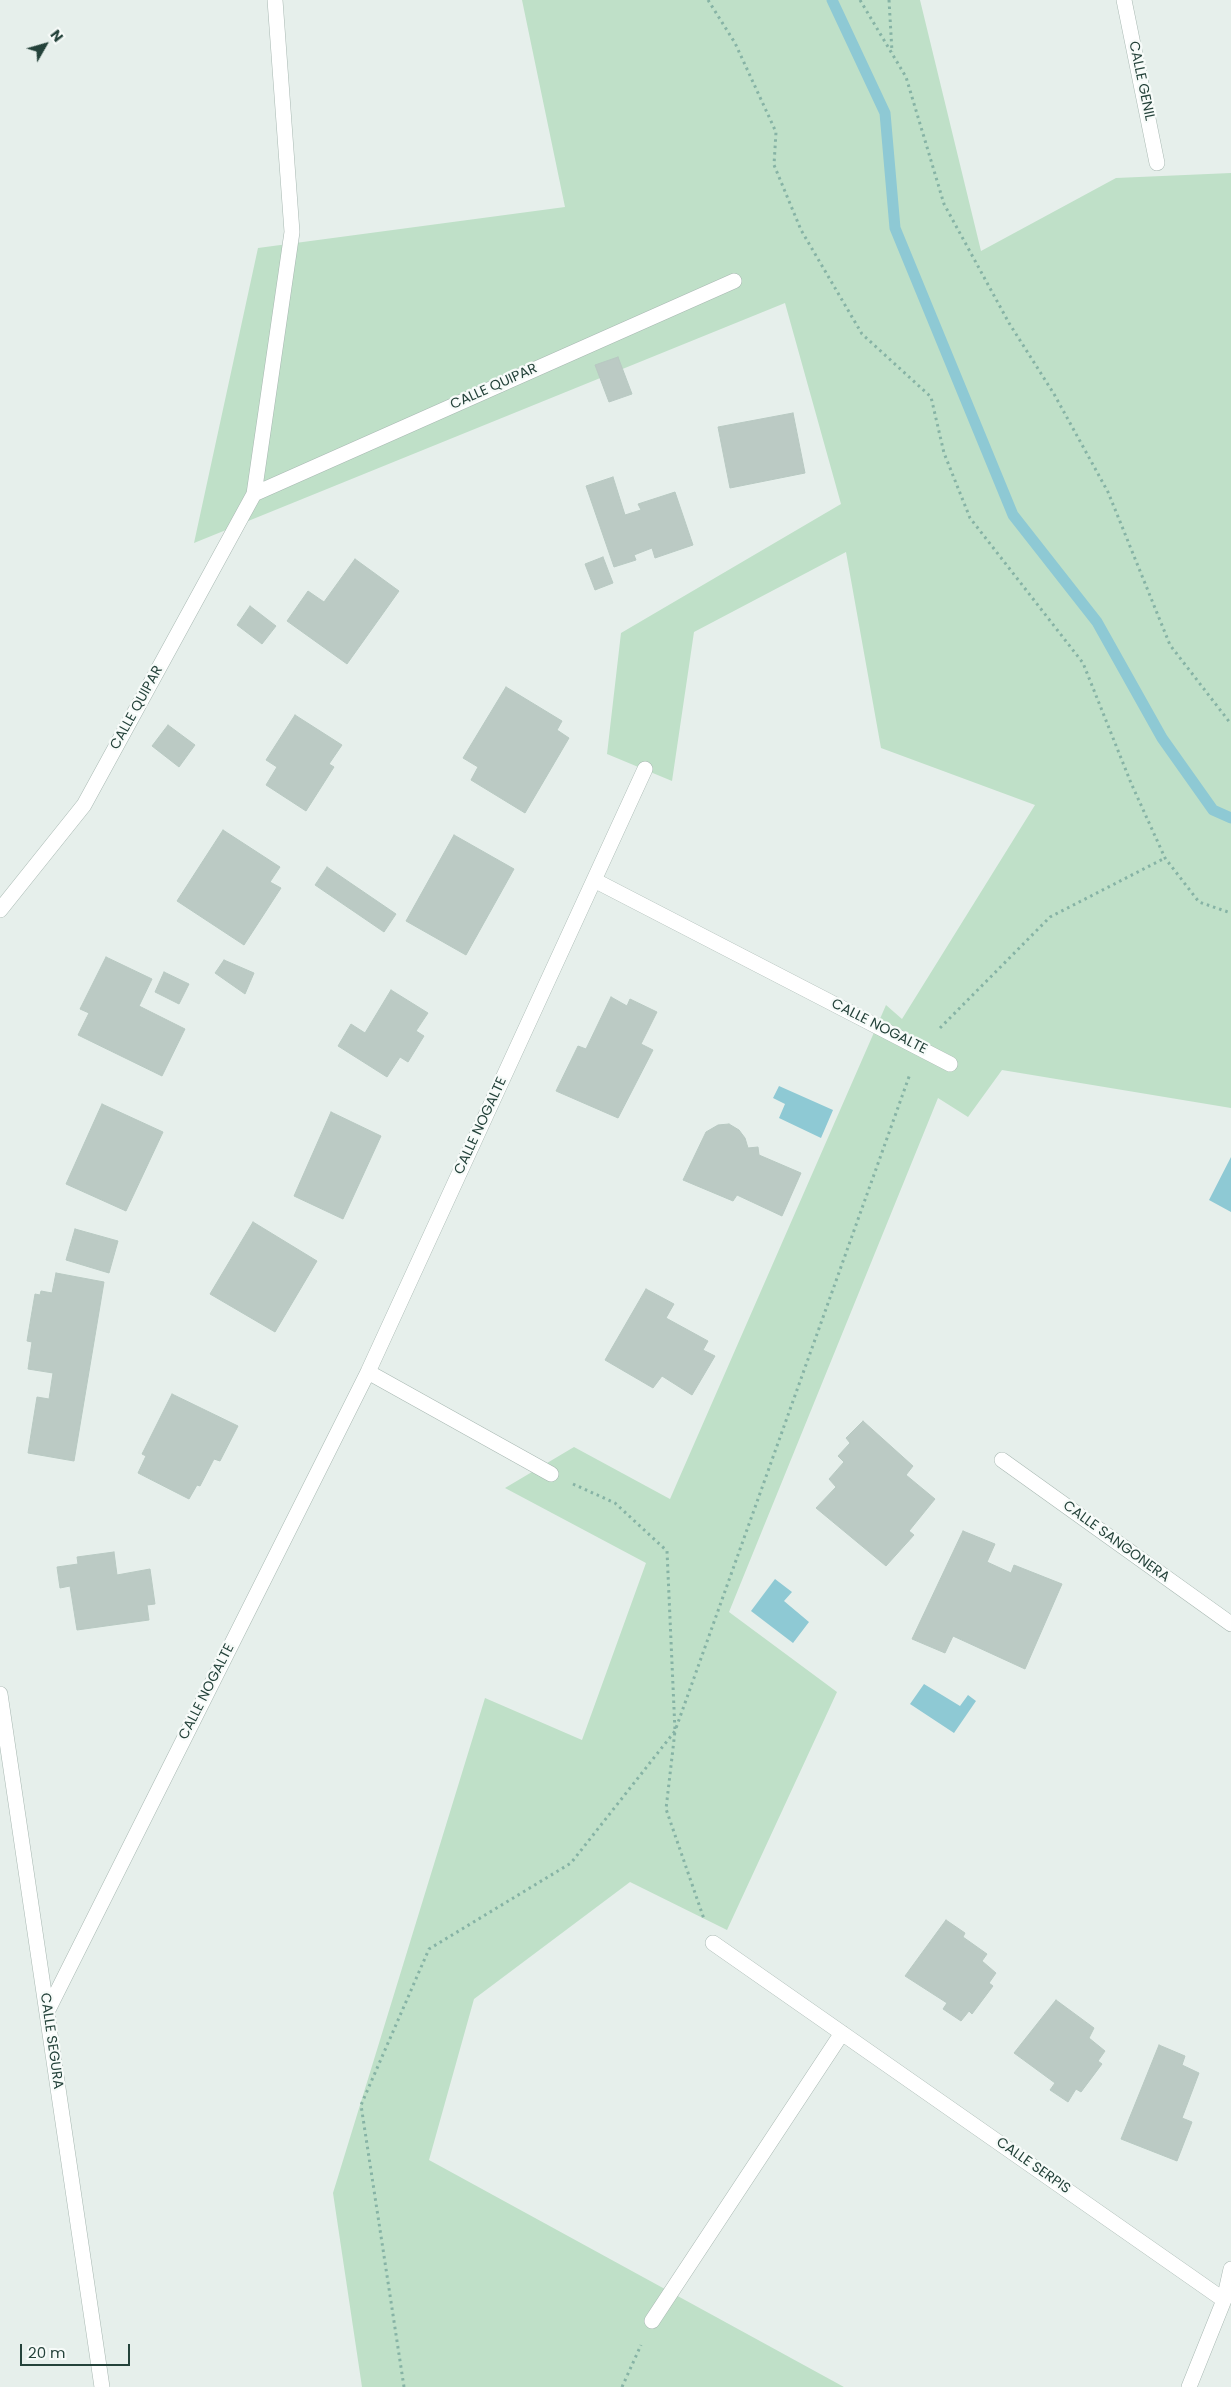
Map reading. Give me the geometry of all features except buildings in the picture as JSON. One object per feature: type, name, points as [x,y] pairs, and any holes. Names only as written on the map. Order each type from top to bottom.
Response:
[{"type":"street","name":"CALLE QUIPAR","points":[[0,910],[84,805],[254,494],[292,232],[275,0]]},
{"type":"street","name":"CALLE GENIL","points":[[1124,0],[1158,163]]},
{"type":"street","name":"CALLE QUIPAR","points":[[254,494],[734,281]]},
{"type":"street","name":"CALLE NOGALTE","points":[[47,2012],[368,1372],[646,769]]},
{"type":"street","name":"CALLE NOGALTE","points":[[594,880],[950,1064]]},
{"type":"street","points":[[368,1372],[551,1474]]},
{"type":"street","name":"CALLE SANGONERA","points":[[1002,1460],[1231,1624]]},
{"type":"street","name":"CALLE SEGURA","points":[[0,1694],[102,2387]]},
{"type":"street","name":"CALLE SERPIS","points":[[713,1943],[1224,2300]]},
{"type":"street","points":[[652,2321],[842,2033]]},
{"type":"street","points":[[1189,2387],[1224,2300],[1231,2269]]},
{"type":"path","points":[[708,0],[735,43],[776,132],[774,165],[801,230],[862,334],[931,397],[944,453],[970,518],[1083,663],[1131,783],[1165,858],[1199,902],[1231,913]]},
{"type":"path","points":[[860,0],[906,77],[944,204],[1009,323],[1054,394],[1108,492],[1170,645],[1231,724]]},
{"type":"path","points":[[889,0],[892,52]]},
{"type":"path","points":[[404,2387],[361,2105],[429,1950],[572,1862],[675,1731],[919,1048],[1050,917],[1165,858]]},
{"type":"path","points":[[551,1474],[615,1504],[667,1551],[675,1731],[666,1810],[713,1943]]},
{"type":"path","points":[[622,2387],[652,2321]]},
{"type":"green space","points":[[522,0],[920,0],[981,251],[1116,178],[1231,173],[1231,1108],[1002,1070],[968,1117],[938,1098],[729,1612],[837,1692],[727,1930],[630,1882],[474,1999],[429,2160],[844,2387],[362,2387],[333,2193],[485,1698],[582,1740],[646,1563],[505,1488],[574,1447],[670,1499],[886,1005],[902,1019],[1035,805],[881,748],[846,552],[694,632],[672,781],[607,754],[621,633],[841,504],[785,303],[194,543],[258,248],[565,207]]},
{"type":"water","points":[[779,1086],[833,1110],[821,1138],[779,1118],[785,1104],[773,1098]]},
{"type":"water","points":[[1231,1157],[1231,1212],[1209,1200]]},
{"type":"water","points":[[775,1579],[792,1592],[784,1601],[809,1622],[793,1643],[751,1611]]},
{"type":"water","points":[[924,1684],[960,1706],[968,1695],[976,1701],[954,1733],[910,1704]]},
{"type":"waterway","points":[[832,0],[885,113],[895,228],[1013,515],[1097,622],[1162,738],[1213,810],[1231,818]]}]
